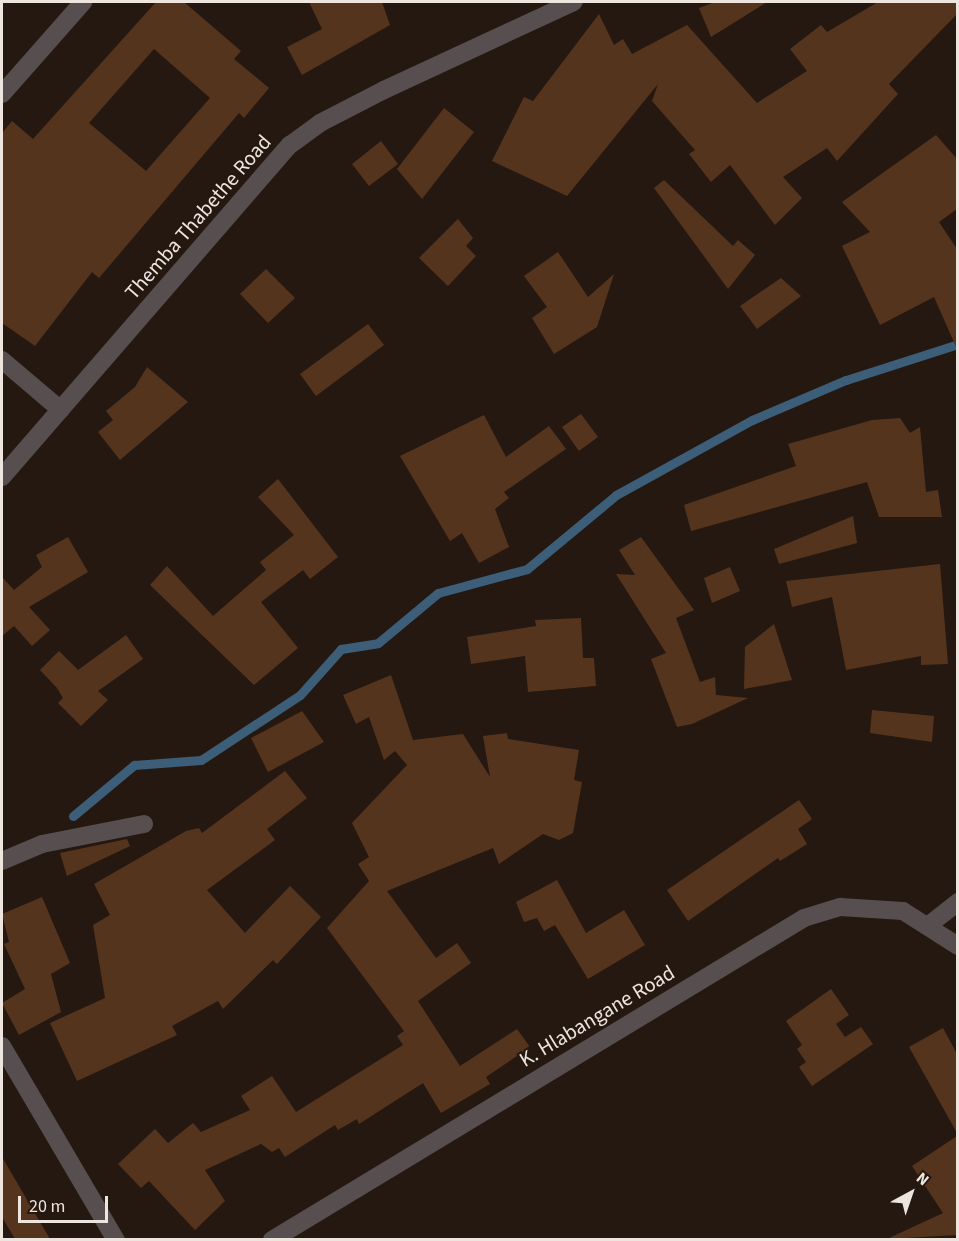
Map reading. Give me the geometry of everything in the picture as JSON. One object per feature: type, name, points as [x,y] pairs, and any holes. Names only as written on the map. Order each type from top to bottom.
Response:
[{"type":"street","points":[[2,94],[83,2]]},
{"type":"street","name":"Themba Thabethe Road","points":[[2,477],[270,166],[308,131],[574,2]]},
{"type":"street","points":[[2,360],[61,410]]},
{"type":"street","points":[[2,861],[42,843],[144,824]]},
{"type":"street","points":[[930,924],[957,902]]},
{"type":"street","name":"K. Hlabangane Road","points":[[272,1239],[804,918],[860,906],[903,911],[930,924],[957,946]]},
{"type":"street","points":[[2,1046],[116,1239]]},
{"type":"building","points":[[156,2],[184,2],[241,51],[234,59],[269,88],[244,118],[239,113],[99,278],[92,272],[35,346],[2,323],[2,133],[12,121],[33,139]],"holes":[[[154,49],[210,98],[146,171],[89,123]]]},
{"type":"building","points":[[309,2],[382,2],[390,25],[302,75],[287,47],[322,29]]},
{"type":"building","points":[[715,2],[767,2],[711,37],[699,8]]},
{"type":"building","points":[[878,2],[957,2],[957,14],[889,84],[898,94],[837,161],[827,148],[783,177],[802,198],[775,225],[730,165],[711,182],[689,154],[695,150],[652,101],[658,84],[567,196],[492,161],[524,97],[533,101],[599,14],[614,45],[623,39],[632,54],[687,25],[757,103],[807,71],[790,49],[821,25],[827,32]]},
{"type":"building","points":[[444,108],[474,132],[422,199],[397,169]]},
{"type":"building","points":[[936,135],[957,159],[957,209],[939,222],[957,249],[957,349],[934,297],[880,325],[842,246],[870,232],[842,202]]},
{"type":"building","points":[[381,141],[398,164],[369,186],[352,164]]},
{"type":"building","points":[[664,180],[733,246],[738,240],[755,255],[728,289],[654,188]]},
{"type":"building","points":[[458,219],[473,238],[466,246],[476,256],[448,286],[419,258]]},
{"type":"building","points":[[558,252],[588,297],[614,274],[597,327],[554,354],[532,318],[547,307],[524,276]]},
{"type":"building","points":[[266,269],[295,298],[268,323],[240,294]]},
{"type":"building","points":[[781,278],[801,296],[757,329],[740,306]]},
{"type":"building","points":[[368,324],[384,345],[316,396],[300,374]]},
{"type":"building","points":[[147,367],[188,402],[120,460],[98,432],[113,420],[106,411],[135,387]]},
{"type":"building","points":[[581,414],[598,437],[579,451],[562,427]]},
{"type":"building","points":[[484,415],[506,457],[549,426],[566,449],[504,492],[509,498],[495,509],[509,547],[479,563],[462,533],[450,541],[400,456]]},
{"type":"building","points":[[900,418],[910,433],[920,427],[926,492],[938,490],[942,517],[879,517],[867,482],[691,531],[684,505],[796,466],[788,444],[872,420]]},
{"type":"building","points":[[278,479],[338,557],[310,579],[303,570],[261,602],[298,648],[254,685],[150,585],[167,566],[213,616],[266,570],[260,562],[294,535],[258,497]]},
{"type":"building","points":[[853,516],[857,543],[779,564],[774,549]]},
{"type":"building","points":[[68,537],[88,572],[29,607],[50,630],[32,646],[14,626],[2,636],[2,577],[14,590],[42,567],[36,555]]},
{"type":"building","points":[[641,537],[694,610],[676,618],[700,682],[715,677],[716,695],[748,698],[692,724],[677,727],[651,659],[666,653],[616,574],[635,575],[619,550]]},
{"type":"building","points":[[940,564],[948,664],[921,665],[921,656],[846,670],[832,597],[792,607],[786,581]]},
{"type":"building","points":[[730,567],[740,591],[712,603],[704,578]]},
{"type":"building","points":[[581,618],[583,658],[594,658],[596,686],[528,692],[525,656],[471,664],[467,637],[536,626],[535,620]]},
{"type":"building","points":[[774,624],[792,680],[744,689],[745,647]]},
{"type":"building","points":[[126,635],[143,659],[98,691],[108,700],[81,726],[58,703],[63,698],[40,670],[59,651],[78,670]]},
{"type":"building","points":[[391,675],[413,740],[463,734],[490,777],[483,736],[507,733],[508,739],[579,750],[574,780],[582,782],[573,833],[559,840],[543,834],[499,864],[493,848],[387,891],[436,958],[457,943],[471,963],[418,1001],[460,1066],[517,1029],[530,1047],[486,1077],[490,1084],[441,1113],[423,1083],[359,1124],[357,1119],[338,1130],[335,1125],[285,1157],[279,1148],[272,1152],[261,1144],[205,1170],[225,1201],[195,1230],[149,1181],[141,1188],[118,1164],[155,1129],[168,1143],[193,1123],[201,1132],[250,1110],[241,1096],[272,1076],[296,1112],[403,1045],[397,1036],[404,1031],[327,928],[369,881],[358,864],[369,857],[352,823],[407,765],[395,751],[384,760],[369,717],[356,724],[343,695]]},
{"type":"building","points":[[872,710],[934,716],[932,742],[870,733]]},
{"type":"building","points":[[302,711],[324,742],[268,772],[251,738]]},
{"type":"building","points":[[285,771],[307,798],[267,829],[275,840],[207,890],[245,933],[290,886],[321,917],[277,964],[273,960],[223,1009],[218,1001],[172,1026],[177,1035],[77,1081],[50,1023],[105,998],[93,925],[110,915],[94,884],[186,831],[199,828],[202,833]]},
{"type":"building","points":[[799,800],[812,819],[798,829],[807,844],[780,861],[778,858],[688,921],[667,890]]},
{"type":"building","points":[[127,839],[130,846],[67,876],[60,853]]},
{"type":"building","points":[[557,880],[586,933],[624,910],[645,945],[588,979],[555,925],[544,931],[537,918],[524,922],[516,902]]},
{"type":"building","points":[[42,897],[70,963],[51,974],[61,1012],[19,1035],[2,1003],[25,989],[4,944],[9,942],[2,914]]},
{"type":"building","points":[[831,989],[849,1015],[836,1024],[845,1037],[861,1027],[873,1044],[812,1086],[799,1067],[806,1062],[797,1049],[802,1045],[786,1021]]},
{"type":"building","points":[[943,1028],[957,1054],[957,1133],[909,1047]]},
{"type":"building","points":[[957,1136],[957,1235],[887,1239],[943,1213],[912,1166]]},
{"type":"building","points":[[2,1157],[50,1239],[15,1239],[2,1217]]},
{"type":"waterway","points":[[73,816],[134,765],[201,760],[300,695],[341,649],[378,643],[438,593],[527,569],[616,495],[752,420],[846,380],[958,344]]}]
